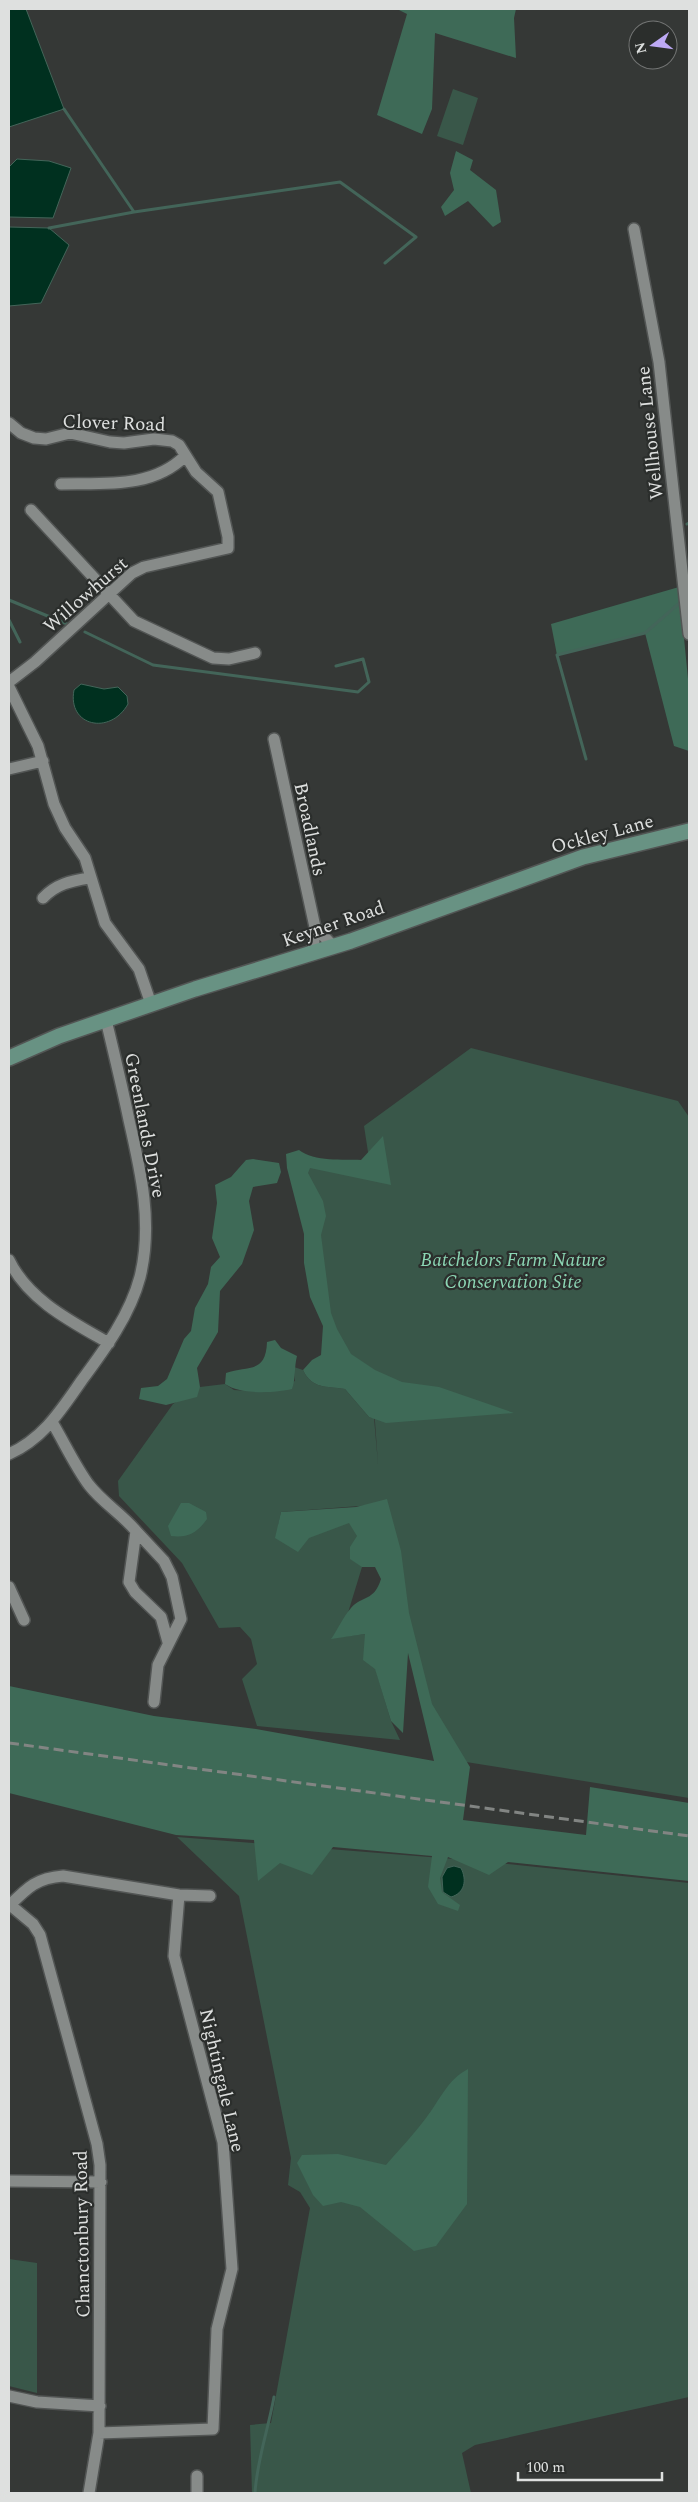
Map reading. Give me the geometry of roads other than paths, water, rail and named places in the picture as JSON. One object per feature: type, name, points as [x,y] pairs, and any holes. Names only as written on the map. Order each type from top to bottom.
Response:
[{"type":"street","name":"Wellhouse Lane","points":[[634,230],[659,362],[689,634]]},
{"type":"street","name":"Clover Road","points":[[9,423],[22,433],[34,438],[46,438],[70,433],[124,443],[154,439],[172,441],[179,445],[196,472],[218,492]]},
{"type":"street","points":[[61,484],[138,480],[156,476],[185,456]]},
{"type":"street","name":"Willowhurst","points":[[9,682],[34,662],[132,573],[144,567],[228,548],[228,537],[218,492]]},
{"type":"street","points":[[30,510],[107,595],[134,621],[213,658],[229,660],[255,653]]},
{"type":"street","points":[[9,687],[44,761],[54,804],[65,828],[85,858],[89,878],[105,923],[139,969],[151,1004]]},
{"type":"street","name":"Broadlands","points":[[274,739],[315,927],[313,952]]},
{"type":"street","points":[[9,769],[44,761]]},
{"type":"street","name":"Ockley Lane","points":[[527,876],[582,857],[689,831]]},
{"type":"street","name":"Keyner Road","points":[[9,1058],[59,1036],[151,1004],[333,946],[527,876]]},
{"type":"street","points":[[43,898],[66,882],[89,878]]},
{"type":"street","points":[[315,927],[333,946]]},
{"type":"street","name":"Greenlands Drive","points":[[9,1454],[26,1446],[52,1422],[109,1343],[140,1278],[146,1217],[143,1178],[106,1020]]},
{"type":"street","points":[[9,1260],[12,1275],[34,1295],[109,1343]]},
{"type":"street","points":[[52,1422],[88,1484],[101,1498],[124,1517],[164,1561],[172,1577],[181,1619],[158,1665],[154,1702]]},
{"type":"street","points":[[136,1531],[129,1582],[135,1592],[161,1617],[168,1642]]},
{"type":"street","points":[[9,1587],[24,1620]]},
{"type":"street","points":[[162,1623],[169,1613],[175,1596]]},
{"type":"street","points":[[10,1904],[31,1885],[47,1877],[63,1876],[179,1895],[210,1896]]},
{"type":"street","name":"Nightingale Lane","points":[[99,2433],[213,2429],[217,2329],[232,2269],[223,2142],[174,1956],[179,1895]]},
{"type":"street","name":"Chanctonbury Road","points":[[10,1904],[32,1924],[40,1935],[97,2144],[101,2182],[100,2406],[99,2433],[89,2493]]},
{"type":"street","points":[[9,2181],[101,2182]]},
{"type":"street","points":[[9,2396],[37,2402],[100,2406]]},
{"type":"street","points":[[197,2476],[197,2493]]},
{"type":"waterway","points":[[64,109],[134,212]]},
{"type":"waterway","points":[[49,228],[134,212],[340,182],[416,237],[385,263]]},
{"type":"waterway","points":[[9,600],[67,624]]},
{"type":"waterway","points":[[586,759],[557,655],[645,633],[683,600]]},
{"type":"waterway","points":[[9,620],[20,642]]},
{"type":"waterway","points":[[85,632],[153,665],[358,692],[369,682],[363,659],[336,666]]},
{"type":"waterway","points":[[255,2493],[260,2457],[274,2397]]},
{"type":"railway","points":[[9,1743],[689,1836]]},
{"type":"park label","name":"Batchelors Farm Nature Conservation Site","points":[[513,1270]]}]
